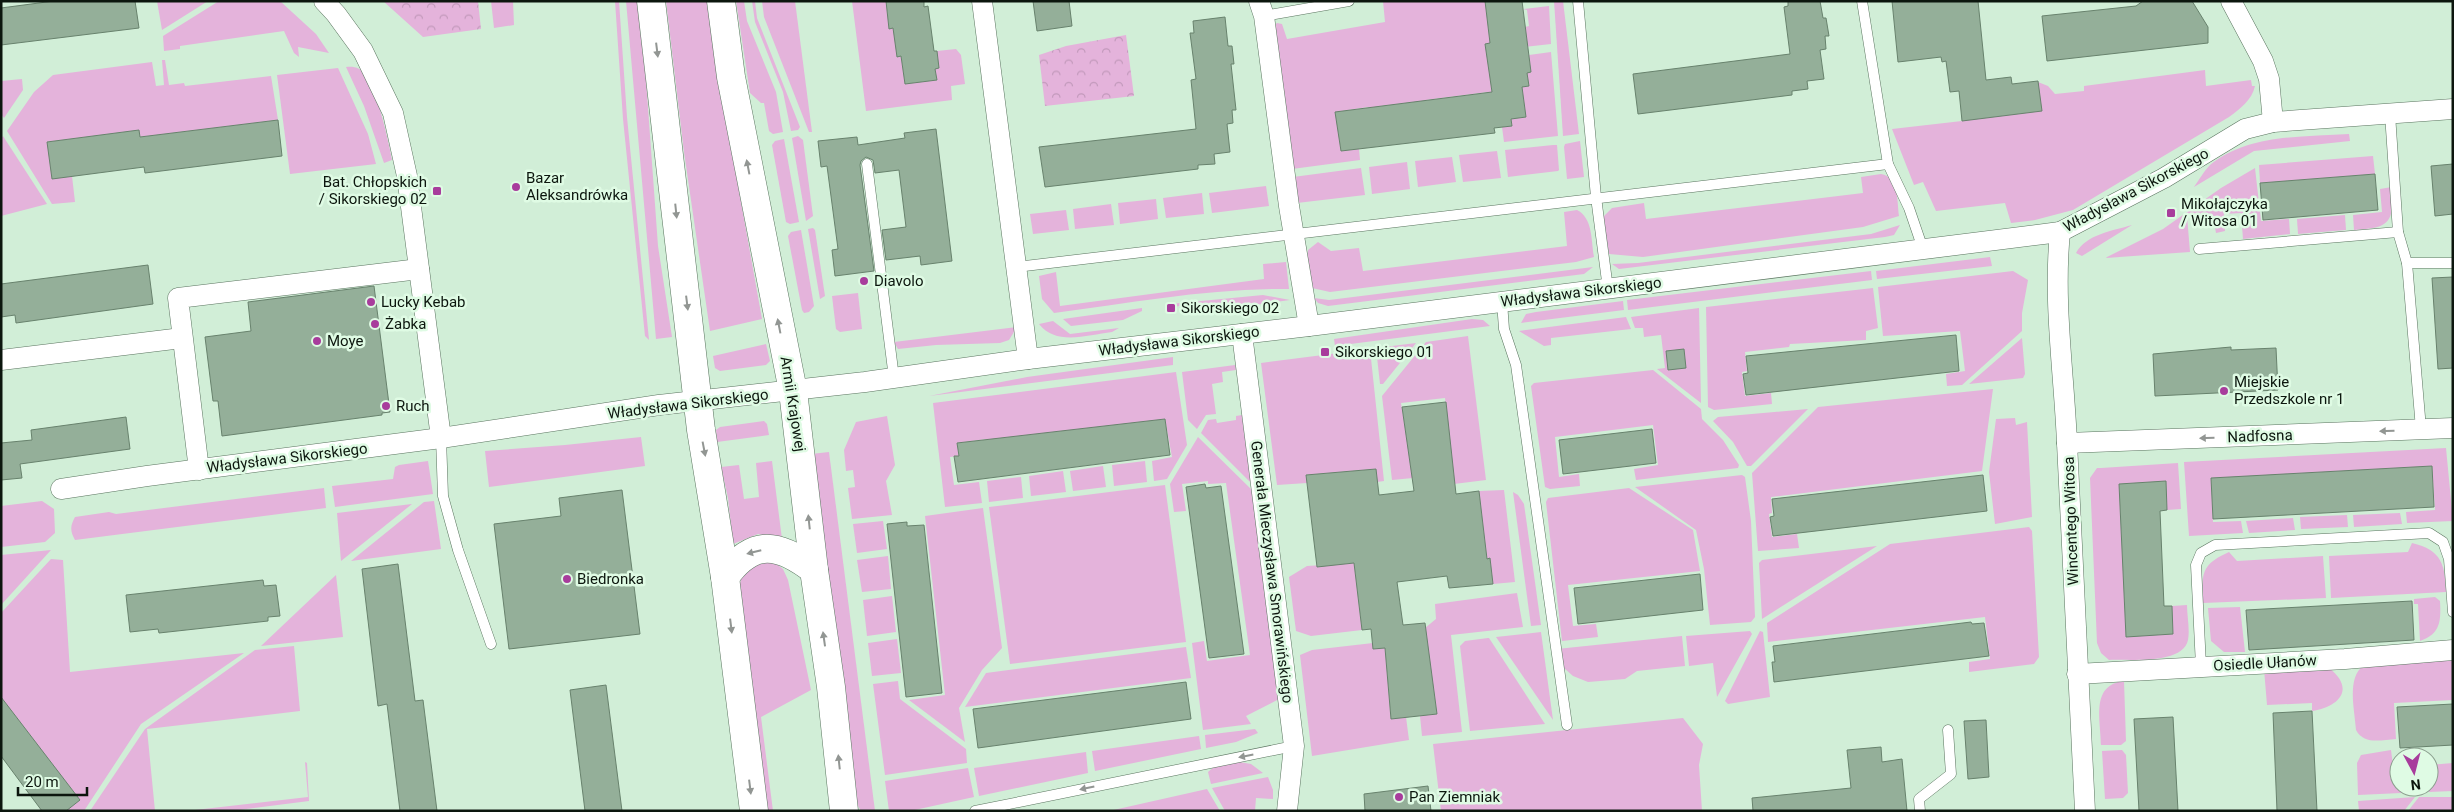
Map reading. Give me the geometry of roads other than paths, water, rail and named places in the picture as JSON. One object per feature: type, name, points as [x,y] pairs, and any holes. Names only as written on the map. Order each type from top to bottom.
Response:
[{"type":"main road","points":[[651,1],[704,449],[725,577],[754,811]]},
{"type":"main road","name":"Armii Krajowej","points":[[721,1],[731,77],[793,391],[814,570],[831,687],[844,811]]},
{"type":"main road","points":[[725,577],[744,555],[761,550],[784,551],[814,570]]},
{"type":"street","points":[[324,1],[364,50],[393,114],[407,176],[441,438]]},
{"type":"street","points":[[982,1],[1028,359]]},
{"type":"street","points":[[2231,1],[2263,61],[2270,79],[2273,122]]},
{"type":"street","points":[[1261,9],[1309,326]]},
{"type":"street","name":"Władysława Sikorskiego","points":[[61,489],[441,438],[699,400],[793,391],[1028,359],[1309,326],[2060,232],[2164,178],[2245,129],[2273,122],[2453,109]]},
{"type":"street","name":"Wincentego Witosa","points":[[2060,232],[2057,261],[2057,314],[2067,443],[2085,811]]},
{"type":"street","points":[[199,470],[178,298],[419,269]]},
{"type":"street","name":"Generała Mieczysława Smorawińskiego","points":[[1242,334],[1294,746],[1287,811]]},
{"type":"street","points":[[1,360],[182,338]]},
{"type":"street","name":"Nadfosna","points":[[2067,443],[2453,428]]},
{"type":"street","name":"Osiedle Ułanów","points":[[2077,674],[2201,666],[2345,660],[2453,650]]},
{"type":"lane","points":[[1261,9],[1349,1]]},
{"type":"lane","points":[[1578,1],[1596,197],[1608,289]]},
{"type":"lane","points":[[1862,1],[1888,164],[1909,208],[1923,249]]},
{"type":"lane","points":[[2390,114],[2398,232],[2407,263],[2421,429]]},
{"type":"lane","points":[[867,164],[894,378]]},
{"type":"lane","points":[[1016,267],[1888,164]]},
{"type":"lane","points":[[2199,249],[2398,232]]},
{"type":"lane","points":[[2407,263],[2453,262]]},
{"type":"lane","points":[[1502,302],[1504,329],[1516,366],[1567,725]]},
{"type":"lane","points":[[441,438],[443,496],[458,550],[491,644]]},
{"type":"lane","points":[[2201,666],[2196,565],[2202,553],[2215,545],[2430,532],[2442,542],[2449,559],[2453,612]]},
{"type":"lane","points":[[1920,811],[1920,799],[1951,774],[1948,730]]},
{"type":"lane","points":[[975,811],[1294,746]]},
{"type":"place","name":"Bazar Aleksandrówka","points":[[516,187]]},
{"type":"place","name":"Bat. Chłopskich / Sikorskiego 02","points":[[437,191]]},
{"type":"place","name":"Mikołajczyka / Witosa 01","points":[[2171,213]]},
{"type":"place","name":"Diavolo","points":[[864,281]]},
{"type":"place","name":"Lucky Kebab","points":[[371,302]]},
{"type":"place","name":"Sikorskiego 02","points":[[1171,308]]},
{"type":"place","name":"Żabka","points":[[375,324]]},
{"type":"place","name":"Moye","points":[[317,341]]},
{"type":"place","name":"Sikorskiego 01","points":[[1325,352]]},
{"type":"place","name":"Miejskie Przedszkole nr 1","points":[[2224,391]]},
{"type":"place","name":"Ruch","points":[[386,406]]},
{"type":"place","name":"Biedronka","points":[[567,579]]},
{"type":"place","name":"Pan Ziemniak","points":[[1399,797]]}]
